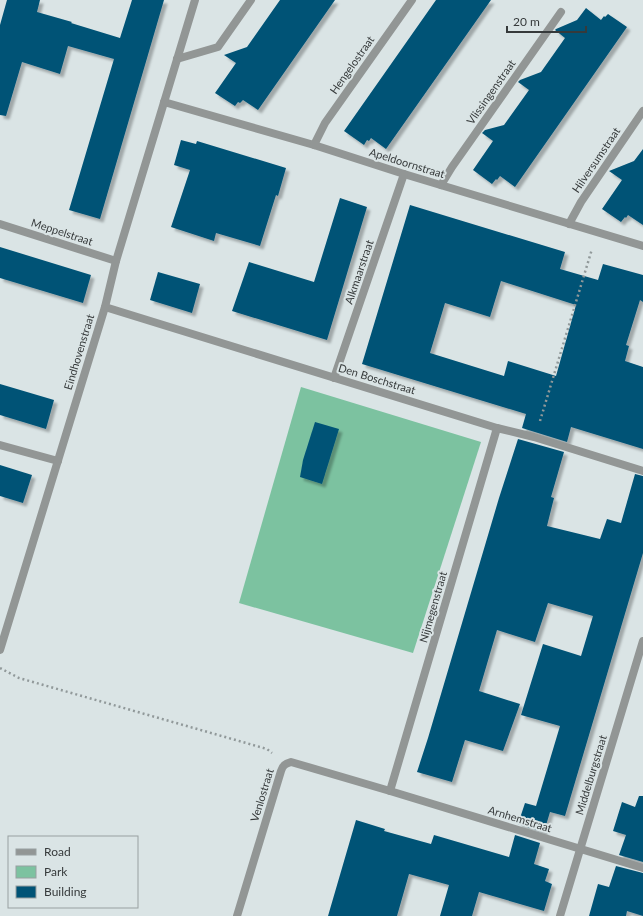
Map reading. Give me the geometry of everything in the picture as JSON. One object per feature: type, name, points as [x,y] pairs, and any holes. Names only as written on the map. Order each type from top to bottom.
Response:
[{"type":"street","name":"Eindhovenstraat","points":[[0,650],[58,461],[104,307],[116,261],[195,0]]},
{"type":"street","points":[[177,59],[218,47],[251,0]]},
{"type":"street","name":"Hengelostraat","points":[[314,145],[325,123],[412,0]]},
{"type":"street","name":"Vlissingenstraat","points":[[441,185],[452,166],[561,12]]},
{"type":"street","name":"Apeldoornstraat","points":[[164,102],[314,145],[404,174],[643,246]]},
{"type":"street","name":"Hilversumstraat","points":[[569,224],[581,202],[643,111]]},
{"type":"street","name":"Alkmaarstraat","points":[[334,378],[404,174]]},
{"type":"street","name":"Meppelstraat","points":[[0,224],[116,261]]},
{"type":"street","name":"Den Boschstraat","points":[[104,307],[643,471]]},
{"type":"street","name":"Nijmegenstraat","points":[[390,791],[498,428]]},
{"type":"street","points":[[0,445],[58,461]]},
{"type":"street","name":"Middelburgstraat","points":[[560,916],[580,849],[639,671],[643,641]]},
{"type":"street","name":"Venlostraat","points":[[237,916],[282,767],[291,762],[390,791]]},
{"type":"street","name":"Arnhemstraat","points":[[390,791],[643,868]]},
{"type":"path","points":[[534,437],[597,232]]},
{"type":"path","points":[[0,668],[19,678],[267,749],[286,764]]},
{"type":"green space","points":[[301,387],[481,442],[413,653],[239,603]]},
{"type":"building","points":[[7,0],[40,0],[37,12],[120,38],[132,0],[164,0],[100,219],[69,210],[114,59],[68,46],[60,74],[22,62],[6,116],[0,115],[0,25]]},
{"type":"building","points":[[280,0],[335,0],[258,110],[243,100],[240,103],[238,102],[235,106],[215,93],[236,63],[224,55],[247,47]]},
{"type":"building","points":[[436,0],[491,0],[386,149],[371,138],[369,141],[367,140],[364,145],[344,131]]},
{"type":"building","points":[[586,8],[601,20],[608,14],[627,27],[515,187],[500,176],[492,184],[473,170],[493,141],[482,133],[485,130],[504,125],[529,90],[518,82],[541,72],[565,38],[555,30],[577,20]]},
{"type":"building","points":[[181,140],[196,144],[197,141],[286,168],[278,196],[276,195],[260,246],[216,233],[214,241],[171,227],[190,170],[174,165]]},
{"type":"building","points":[[643,149],[643,225],[628,215],[621,222],[602,209],[622,180],[609,171],[634,161]]},
{"type":"building","points":[[340,198],[367,207],[327,340],[232,311],[249,262],[314,282]]},
{"type":"building","points":[[410,205],[565,252],[560,269],[598,280],[603,264],[643,275],[643,302],[640,300],[626,345],[629,346],[625,361],[643,367],[643,449],[571,427],[567,442],[522,428],[526,414],[362,364]],"holes":[[[501,281],[576,305],[556,376],[508,361],[504,376],[430,353],[445,303],[490,317]]]},
{"type":"building","points":[[0,247],[91,275],[83,303],[0,278]]},
{"type":"building","points":[[158,272],[200,284],[192,313],[150,300]]},
{"type":"building","points":[[0,384],[54,400],[46,429],[0,415]]},
{"type":"building","points":[[315,422],[339,429],[322,484],[300,477],[303,460]]},
{"type":"building","points":[[518,439],[564,452],[551,497],[554,498],[547,526],[600,539],[607,519],[621,523],[635,474],[643,476],[643,553],[565,816],[550,812],[544,832],[518,824],[525,803],[536,806],[560,726],[521,715],[543,644],[581,656],[593,616],[548,603],[535,642],[497,630],[479,691],[520,704],[503,751],[465,740],[452,782],[417,772]]},
{"type":"building","points":[[0,465],[32,475],[23,503],[0,496]]},
{"type":"building","points":[[639,796],[643,796],[643,862],[619,855],[626,835],[613,831],[622,802],[635,807]]},
{"type":"building","points":[[356,820],[385,829],[384,831],[431,844],[434,835],[509,857],[515,835],[540,843],[534,864],[549,869],[545,881],[552,884],[544,911],[479,892],[472,916],[440,916],[449,885],[409,874],[397,916],[328,916]]},
{"type":"building","points":[[616,866],[643,873],[643,916],[627,911],[626,916],[589,916],[598,884],[609,887]]}]
